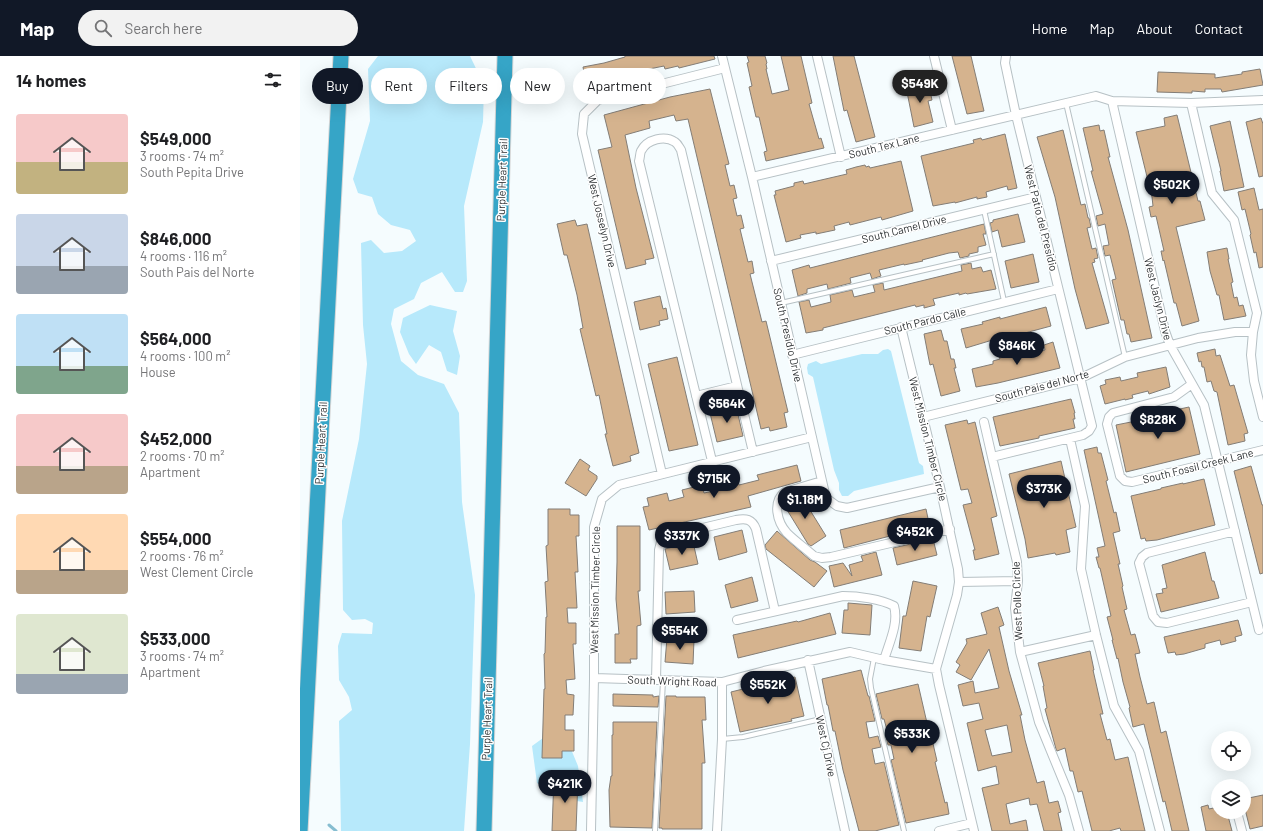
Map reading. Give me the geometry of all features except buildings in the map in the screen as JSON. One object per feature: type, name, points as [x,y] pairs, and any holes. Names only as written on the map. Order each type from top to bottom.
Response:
[{"type":"highway","name":"Purple Heart Trail","points":[[300,831],[341,56]]},
{"type":"highway","name":"Purple Heart Trail","points":[[484,831],[505,56]]},
{"type":"street","name":"South Presidio Drive","points":[[722,56],[752,177],[826,498],[837,506],[847,508],[940,486]]},
{"type":"street","points":[[817,56],[841,156]]},
{"type":"street","points":[[934,56],[952,130]]},
{"type":"street","name":"West Patio del Presidio","points":[[1006,56],[1005,63],[1016,115],[1080,378]]},
{"type":"street","name":"West Josselyn Drive","points":[[662,474],[582,134],[584,114],[598,100],[725,68]]},
{"type":"street","name":"South Tex Lane","points":[[752,177],[1096,96],[1112,101],[1191,103],[1263,100]]},
{"type":"street","name":"West Jaclyn Drive","points":[[1112,101],[1165,331],[1170,345],[1204,405],[1259,630]]},
{"type":"street","points":[[1191,103],[1212,193],[1234,220],[1257,313],[1253,332],[1251,355],[1254,381],[1263,417]]},
{"type":"street","points":[[712,462],[639,161],[641,151],[648,143],[659,138],[671,140],[677,143],[681,150],[753,452]]},
{"type":"street","name":"South Camel Drive","points":[[771,261],[1036,197]]},
{"type":"street","name":"South Pardo Calle","points":[[792,354],[1058,289]]},
{"type":"street","name":"West Mission Timber Circle","points":[[901,327],[950,529],[960,582],[936,669],[973,827]]},
{"type":"street","name":"South Pais del Norte","points":[[924,417],[1080,378],[1125,357],[1170,345],[1198,338],[1235,332],[1253,332]]},
{"type":"street","points":[[992,457],[1083,436],[1089,431],[1092,426],[1080,378]]},
{"type":"street","name":"South Fossil Creek Lane","points":[[1192,384],[1174,397],[1113,413],[1108,417],[1107,424],[1120,476],[1125,481],[1132,482],[1263,450]]},
{"type":"street","points":[[696,396],[737,386]]},
{"type":"street","name":"West Pollo Circle","points":[[984,422],[1017,562],[1018,581],[1015,608],[1020,652],[1039,722],[1069,795],[1079,831]]},
{"type":"street","name":"West Mission Timber Circle","points":[[591,831],[594,678],[594,527],[602,499],[619,485],[812,437]]},
{"type":"street","points":[[1070,439],[1085,506],[1081,569],[1096,635],[1114,706],[1139,751],[1160,831]]},
{"type":"street","points":[[822,481],[785,492],[780,496],[777,506],[781,524],[786,533],[814,556],[831,557],[950,529]]},
{"type":"street","points":[[660,680],[657,625],[659,550],[661,542],[669,536],[745,518],[750,520],[756,529],[775,611]]},
{"type":"street","points":[[1235,531],[1147,553],[1142,557],[1140,563],[1153,616],[1158,622],[1167,623],[1252,602]]},
{"type":"street","points":[[960,582],[1018,581]]},
{"type":"street","points":[[737,620],[843,596],[887,602],[894,606],[896,621],[884,660]]},
{"type":"street","points":[[657,625],[693,627]]},
{"type":"street","name":"West Pollo Circle","points":[[1020,652],[1096,635]]},
{"type":"street","name":"South Wright Road","points":[[594,678],[722,682],[808,660],[850,652],[884,660],[936,669]]},
{"type":"street","name":"West Cj Drive","points":[[808,660],[845,831]]},
{"type":"street","points":[[717,831],[722,739],[722,682]]},
{"type":"street","points":[[1239,819],[1242,831]]},
{"type":"street","points":[[939,831],[973,827]]},
{"type":"lane","points":[[1066,103],[1125,357]]},
{"type":"lane","points":[[984,209],[1004,301]]},
{"type":"lane","points":[[781,303],[994,254]]},
{"type":"lane","points":[[874,658],[870,679],[871,688],[904,831]]},
{"type":"lane","points":[[655,831],[660,680]]},
{"type":"lane","points":[[722,739],[744,737],[821,719]]},
{"type":"shaded area","points":[[378,56],[470,56],[476,68],[435,68],[435,104],[483,104],[483,122],[464,206],[467,281],[463,292],[455,292],[442,272],[421,283],[414,299],[394,309],[391,324],[401,361],[418,375],[444,384],[459,413],[462,502],[475,595],[470,744],[464,831],[341,831],[339,721],[352,710],[349,697],[339,680],[338,646],[342,633],[372,634],[373,623],[365,619],[352,620],[343,610],[342,521],[359,439],[367,364],[363,325],[361,243],[371,240],[384,253],[402,251],[416,241],[410,230],[391,225],[378,214],[372,197],[358,193],[353,179],[370,121],[368,69]]},
{"type":"shaded area","points":[[430,305],[457,311],[453,331],[460,356],[457,375],[447,371],[441,352],[429,345],[416,364],[409,354],[400,332],[403,318]]},
{"type":"shaded area","points":[[888,349],[891,351],[919,463],[923,466],[924,474],[854,491],[848,496],[842,496],[834,470],[813,377],[808,374],[808,364],[816,361],[821,364],[862,354],[878,354],[883,350]]},
{"type":"shaded area","points":[[561,725],[578,766],[583,802],[558,798],[537,783],[532,746]]},
{"type":"waterway","points":[[329,825],[336,831]]}]
